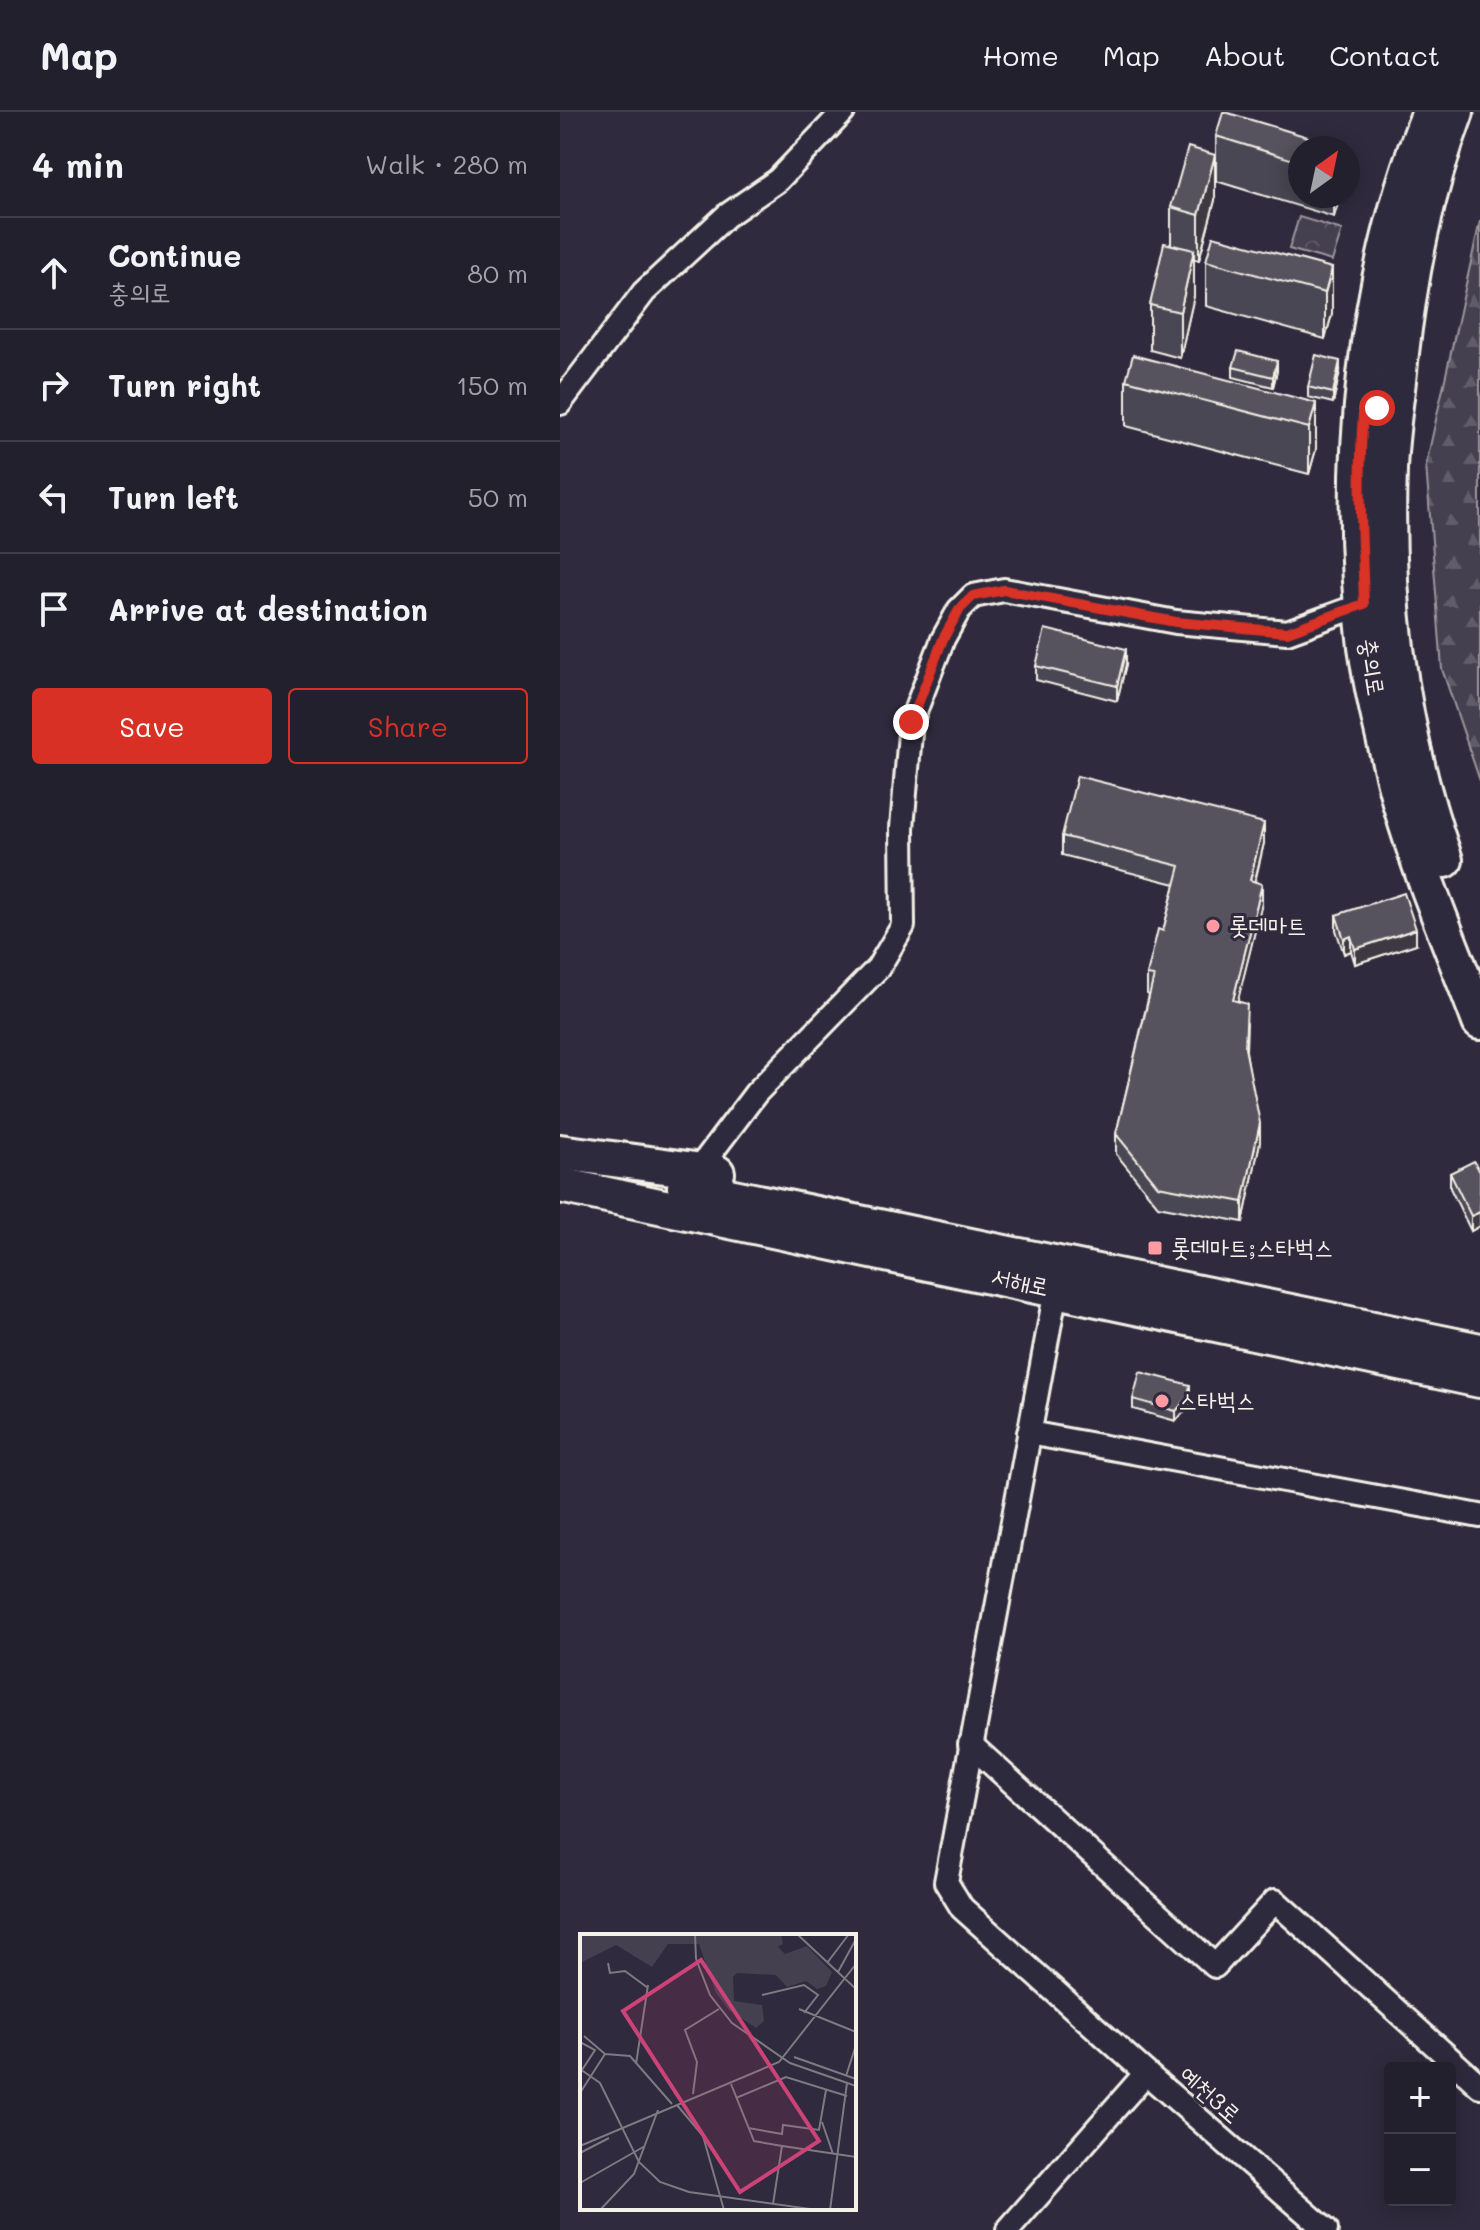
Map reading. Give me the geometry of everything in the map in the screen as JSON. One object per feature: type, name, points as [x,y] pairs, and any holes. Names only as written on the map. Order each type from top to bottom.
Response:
[{"type":"main road","name":"충의로","points":[[1430,112],[1412,156],[1387,248],[1370,345],[1388,521],[1392,636],[1415,753],[1435,833],[1480,958]]},
{"type":"main road","name":"충의로","points":[[1456,112],[1417,237],[1378,415],[1360,543],[1366,645],[1396,786],[1480,1022]]},
{"type":"main road","points":[[560,1152],[698,1170],[1045,1241],[1056,1252],[1059,1278]]},
{"type":"main road","name":"서해로","points":[[560,1161],[1059,1278],[1388,1363],[1480,1380]]},
{"type":"main road","name":"서해로","points":[[560,1185],[1059,1278],[1480,1351]]},
{"type":"main road","points":[[1388,1363],[1390,1373],[1480,1395]]},
{"type":"street","points":[[560,403],[644,292],[726,216],[778,180],[843,112]]},
{"type":"street","points":[[698,1170],[756,1093],[878,968],[903,926],[902,828],[911,722],[943,639],[959,610],[973,596],[1004,590],[1176,622],[1287,632],[1364,604]]},
{"type":"street","points":[[1059,1278],[948,1858],[949,1891],[962,1908],[1146,2073]]},
{"type":"street","points":[[1029,1433],[1480,1516]]},
{"type":"street","points":[[970,1744],[1215,1966],[1275,1901],[1480,2086]]},
{"type":"street","name":"예천3로","points":[[1008,2230],[1146,2073],[1326,2230]]},
{"type":"green space","points":[[1299,217],[1342,230],[1332,261],[1289,249]]},
{"type":"green space","points":[[1480,221],[1480,781],[1442,669],[1426,465]]},
{"type":"building","points":[[1223,112],[1304,136],[1288,136],[1288,158],[1216,136]]},
{"type":"building","points":[[1188,147],[1215,155],[1199,215],[1171,207]]},
{"type":"building","points":[[1213,236],[1332,268],[1325,293],[1206,261]]},
{"type":"building","points":[[1164,243],[1194,250],[1180,312],[1150,305]]},
{"type":"building","points":[[1238,351],[1277,361],[1273,377],[1233,367]]},
{"type":"building","points":[[1133,355],[1316,403],[1309,428],[1126,380]]},
{"type":"building","points":[[1316,355],[1340,361],[1333,393],[1308,387]]},
{"type":"building","points":[[1045,629],[1126,649],[1117,686],[1036,666]]},
{"type":"building","points":[[1077,776],[1264,823],[1250,880],[1262,884],[1233,1000],[1247,1004],[1245,1048],[1260,1123],[1243,1202],[1158,1186],[1116,1134],[1154,976],[1147,975],[1158,929],[1163,931],[1180,866],[1062,836]]},
{"type":"building","points":[[1404,893],[1416,929],[1355,949],[1351,936],[1344,939],[1336,915]]},
{"type":"building","points":[[1474,1161],[1480,1172],[1480,1212],[1471,1216],[1450,1173]]},
{"type":"building","name":"스타벅스","points":[[1140,1372],[1190,1385],[1188,1397],[1176,1411],[1133,1399]]},
{"type":"place","name":"롯데마트","points":[[1213,926]]},
{"type":"place","name":"롯데마트;스타벅스","points":[[1155,1248]]},
{"type":"place","name":"스타벅스","points":[[1162,1401]]},
{"type":"route","points":[[911,722],[943,639],[959,610],[973,596],[1004,590],[1176,622],[1287,632],[1364,604],[1360,543],[1360,444],[1363,414],[1377,408]]}]
